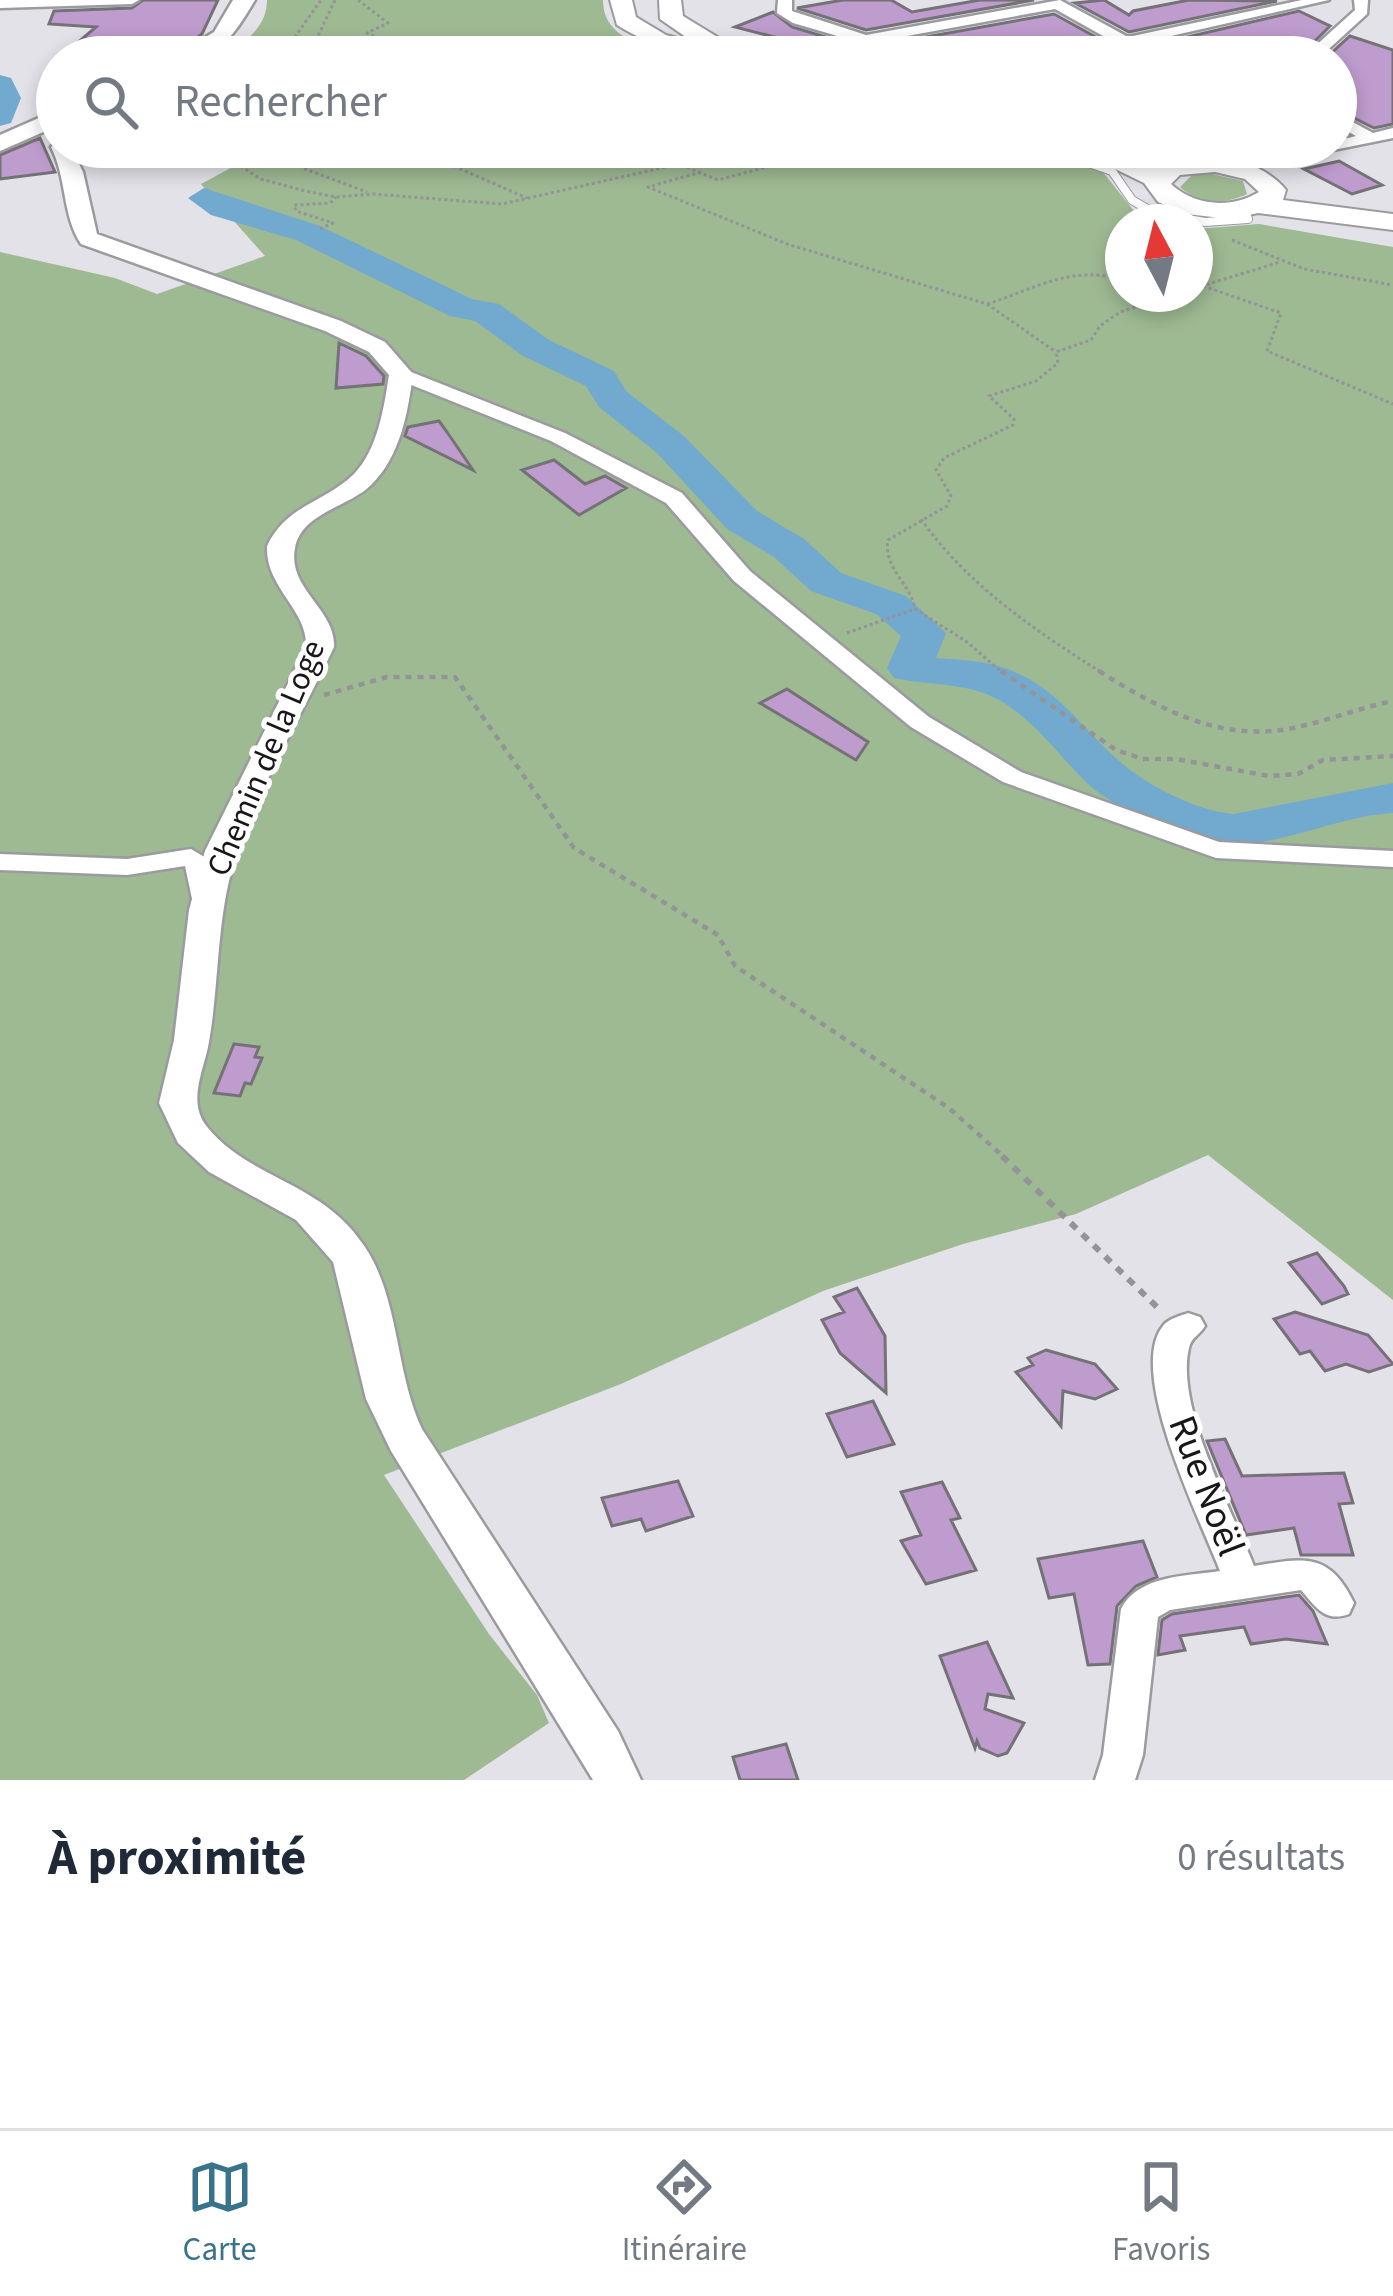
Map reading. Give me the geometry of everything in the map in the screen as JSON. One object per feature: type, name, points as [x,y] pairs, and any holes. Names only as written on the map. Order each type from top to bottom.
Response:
[{"type":"main road","points":[[222,36],[244,0]]},
{"type":"main road","points":[[621,0],[625,20],[652,36]]},
{"type":"main road","points":[[670,0],[671,20],[694,36]]},
{"type":"main road","points":[[0,144],[36,137]]},
{"type":"main road","points":[[1134,168],[1158,178],[1180,168]]},
{"type":"main road","points":[[1247,168],[1262,188],[1393,222]]},
{"type":"main road","points":[[1158,178],[1162,193],[1188,206],[1262,188],[1393,211]]},
{"type":"street","points":[[0,4],[132,0]]},
{"type":"street","points":[[785,0],[784,13],[850,36]]},
{"type":"street","points":[[1159,36],[1322,0]]},
{"type":"street","points":[[1334,36],[1362,10],[1361,0]]},
{"type":"street","points":[[883,36],[1053,2],[1114,36]]},
{"type":"street","points":[[1357,130],[1371,138]]},
{"type":"street","points":[[1357,141],[1393,134]]},
{"type":"street","points":[[72,168],[79,222],[89,239],[333,326],[377,347],[401,374],[558,436],[674,498],[742,576],[920,722],[1012,777],[1216,850],[1393,859]]},
{"type":"street","points":[[1262,188],[1297,168]]},
{"type":"street","name":"Chemin de la Loge","points":[[401,374],[377,460],[366,477],[300,518],[282,541],[278,556],[286,583],[321,629],[320,646],[221,851],[206,910],[192,1040],[178,1092],[182,1120],[222,1162],[310,1210],[350,1255],[362,1284],[386,1400],[601,1746],[616,1780]]},
{"type":"street","points":[[0,862],[127,867],[191,857],[198,861],[199,892],[206,910]]},
{"type":"street","name":"Rue Noël","points":[[1182,1329],[1171,1387],[1177,1414],[1243,1583]]},
{"type":"street","name":"Rue Noël","points":[[1115,1780],[1123,1755],[1140,1610],[1162,1595],[1309,1573],[1336,1603]]},
{"type":"lane","points":[[1103,168],[1112,171],[1132,200],[1154,213],[1219,222],[1248,219],[1262,188]]},
{"type":"path","points":[[295,36],[321,0]]},
{"type":"path","points":[[318,36],[335,0]]},
{"type":"path","points":[[358,0],[388,23],[367,33],[373,36]]},
{"type":"path","points":[[246,168],[261,179],[336,197],[373,194],[502,204],[665,168]]},
{"type":"path","points":[[303,168],[373,194]]},
{"type":"path","points":[[458,168],[532,200]]},
{"type":"path","points":[[690,168],[718,180],[763,168]]},
{"type":"path","points":[[654,171],[674,180]]},
{"type":"path","points":[[701,172],[648,187],[788,244],[987,304],[1056,352],[1058,363],[1036,381],[989,397],[1013,419],[1013,425],[944,458],[936,470],[951,496],[947,506],[898,526],[885,544],[885,561],[915,601],[914,609]]},
{"type":"path","points":[[320,229],[333,223],[296,211],[293,205],[330,203],[336,197]]},
{"type":"path","points":[[1219,222],[1225,236],[1280,262],[1393,285]]},
{"type":"path","points":[[1213,283],[1280,262]]},
{"type":"path","points":[[987,304],[1037,282],[1085,270],[1105,275]]},
{"type":"path","points":[[1213,289],[1281,313],[1264,347],[1267,351],[1393,404]]},
{"type":"path","points":[[1056,352],[1091,340],[1100,326],[1120,312]]},
{"type":"path","points":[[921,519],[945,553],[1036,626],[1179,716],[1209,726],[1284,733],[1354,708],[1393,701]]},
{"type":"path","points":[[825,641],[914,609]]},
{"type":"path","points":[[914,609],[1055,712],[1116,749],[1143,759],[1176,759],[1269,776],[1298,774],[1323,760],[1393,756]]},
{"type":"path","points":[[294,701],[388,677],[455,676],[574,848],[718,934],[735,966],[949,1108],[1066,1214],[1182,1329]]},
{"type":"green space","points":[[267,0],[603,0],[611,25],[624,36],[249,36]]},
{"type":"green space","points":[[231,168],[1093,168],[1102,171],[1128,204],[1105,204],[1105,312],[1213,312],[1213,228],[1259,224],[1393,247],[1393,1300],[1208,1155],[1076,1214],[963,1244],[823,1291],[621,1384],[384,1475],[489,1634],[537,1695],[549,1723],[464,1780],[0,1780],[0,252],[115,278],[157,294],[265,256],[201,184]]},
{"type":"green space","points":[[1192,175],[1243,181],[1247,194],[1212,201],[1180,187]]},
{"type":"building","points":[[143,0],[218,0],[199,36],[86,36],[96,27],[49,24],[54,11],[132,8]]},
{"type":"building","points":[[843,0],[891,0],[912,12],[980,0],[1034,0],[866,30],[797,8]]},
{"type":"building","points":[[1104,0],[1129,15],[1189,0],[1277,1],[1129,32],[1075,3]]},
{"type":"building","points":[[1299,11],[1330,26],[1320,36],[1192,36]]},
{"type":"building","points":[[773,12],[792,27],[822,36],[770,36],[735,27]]},
{"type":"building","points":[[1054,14],[1094,36],[932,36]]},
{"type":"building","points":[[1357,38],[1393,50],[1393,124],[1374,128],[1357,120]]},
{"type":"building","points":[[36,140],[36,168],[55,172],[0,179],[0,155]]},
{"type":"building","points":[[1352,168],[1382,185],[1352,194],[1304,169]]},
{"type":"building","points":[[339,343],[366,356],[384,376],[383,384],[336,388]]},
{"type":"building","points":[[439,421],[473,470],[405,436],[408,427]]},
{"type":"building","points":[[554,460],[585,484],[605,476],[626,488],[579,515],[522,470]]},
{"type":"building","points":[[787,689],[868,742],[856,760],[760,703]]},
{"type":"building","points":[[234,1044],[259,1047],[255,1057],[262,1058],[240,1096],[214,1093]]},
{"type":"building","points":[[1317,1253],[1348,1294],[1322,1304],[1289,1263]]},
{"type":"building","points":[[857,1288],[885,1336],[886,1393],[840,1353],[822,1320],[844,1312],[834,1297]]},
{"type":"building","points":[[1295,1312],[1368,1335],[1393,1364],[1369,1372],[1346,1364],[1325,1371],[1310,1351],[1300,1354],[1274,1319]]},
{"type":"building","points":[[1046,1350],[1095,1364],[1117,1389],[1095,1399],[1063,1391],[1061,1426],[1016,1372],[1033,1365],[1028,1358]]},
{"type":"building","points":[[873,1401],[894,1444],[847,1457],[827,1414]]},
{"type":"building","points":[[1225,1439],[1242,1476],[1344,1473],[1353,1503],[1339,1504],[1353,1555],[1301,1555],[1294,1528],[1246,1535],[1207,1441]]},
{"type":"building","points":[[678,1481],[693,1516],[646,1531],[641,1519],[612,1526],[602,1498]]},
{"type":"building","points":[[942,1482],[960,1518],[951,1520],[976,1570],[926,1584],[901,1541],[921,1535],[901,1492]]},
{"type":"building","points":[[1143,1541],[1157,1577],[1136,1586],[1117,1606],[1110,1664],[1088,1665],[1074,1594],[1049,1598],[1038,1559]]},
{"type":"building","points":[[1299,1595],[1313,1611],[1327,1644],[1286,1639],[1251,1644],[1244,1627],[1180,1636],[1185,1650],[1158,1655],[1162,1620],[1172,1614]]},
{"type":"building","points":[[987,1642],[1013,1698],[988,1694],[985,1709],[1024,1723],[1007,1753],[998,1756],[980,1748],[977,1741],[975,1748],[940,1656]]},
{"type":"building","points":[[786,1744],[798,1780],[740,1780],[733,1757]]},
{"type":"waterway","points":[[0,84],[6,98],[0,117]]},
{"type":"waterway","points":[[204,198],[308,233],[463,308],[486,312],[536,348],[601,379],[612,399],[671,445],[742,520],[789,548],[826,582],[891,605],[924,633],[910,668],[980,676],[1017,691],[1058,723],[1105,774],[1190,820],[1211,828],[1256,827],[1370,799],[1393,798]]}]
